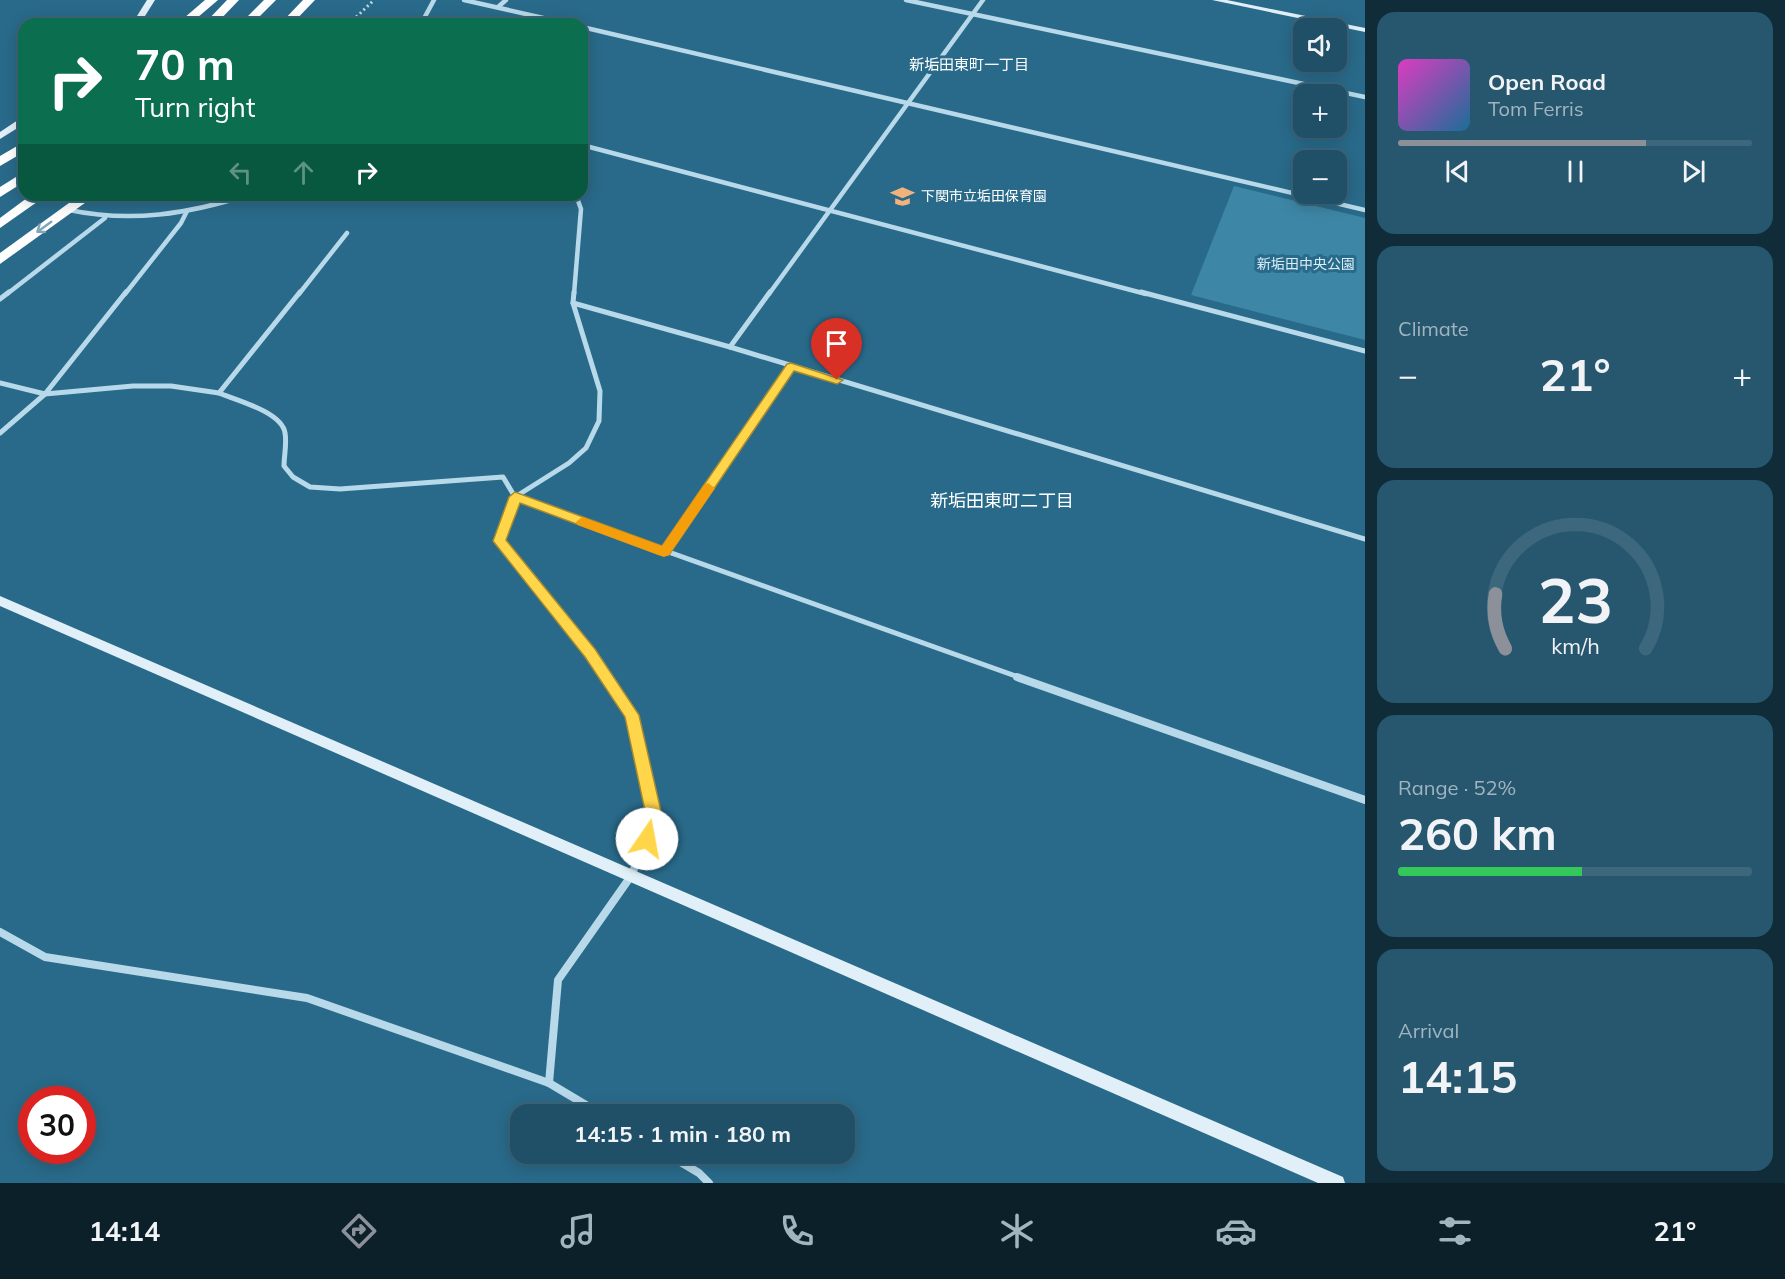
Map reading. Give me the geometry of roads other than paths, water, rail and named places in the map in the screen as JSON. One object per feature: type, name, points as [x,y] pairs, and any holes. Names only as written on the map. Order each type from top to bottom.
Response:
[{"type":"highway","points":[[190,18],[212,0]]},
{"type":"highway","points":[[216,18],[233,0]]},
{"type":"highway","points":[[252,18],[270,0]]},
{"type":"highway","points":[[292,18],[309,0]]},
{"type":"highway","points":[[0,162],[18,150]]},
{"type":"highway","points":[[0,193],[18,180]]},
{"type":"highway","points":[[0,224],[32,201]]},
{"type":"highway","points":[[0,260],[81,201]]},
{"type":"street","points":[[140,18],[151,0]]},
{"type":"street","points":[[424,18],[435,0]]},
{"type":"street","points":[[464,0],[545,18]]},
{"type":"street","points":[[498,7],[506,0]]},
{"type":"street","points":[[906,0],[1365,97]]},
{"type":"street","points":[[730,347],[828,209],[983,0]]},
{"type":"street","points":[[1216,0],[1365,30]]},
{"type":"street","points":[[588,28],[1365,210]]},
{"type":"street","points":[[0,136],[18,124]]},
{"type":"street","points":[[588,147],[1365,351]]},
{"type":"street","points":[[69,210],[105,218],[154,216],[187,211],[225,201]]},
{"type":"street","points":[[549,1083],[558,980],[632,876],[655,820],[632,715],[590,653],[499,541],[515,497],[569,463],[586,448],[599,421],[600,391],[573,303],[581,208],[578,201]]},
{"type":"street","points":[[0,433],[45,394],[181,223],[187,211]]},
{"type":"street","points":[[0,299],[105,218]]},
{"type":"street","points":[[219,393],[347,233]]},
{"type":"street","points":[[573,303],[730,347],[1365,539]]},
{"type":"street","points":[[664,552],[791,366]]},
{"type":"street","points":[[0,382],[45,394],[133,386],[171,386],[219,393],[260,409],[275,418],[285,431],[284,466],[293,477],[310,487],[339,489],[503,477],[515,497],[1365,800]]},
{"type":"street","points":[[0,601],[1337,1183]]},
{"type":"street","points":[[0,932],[45,957],[307,998],[549,1083],[585,1104]]},
{"type":"street","points":[[684,1164],[710,1183]]},
{"type":"place","name":"下関市立垢田保育園","points":[[903,196]]},
{"type":"district","name":"新垢田東町一丁目","points":[[969,65]]},
{"type":"district","name":"新垢田東町二丁目","points":[[1002,501]]},
{"type":"park label","name":"新垢田中央公園","points":[[1306,264]]}]
